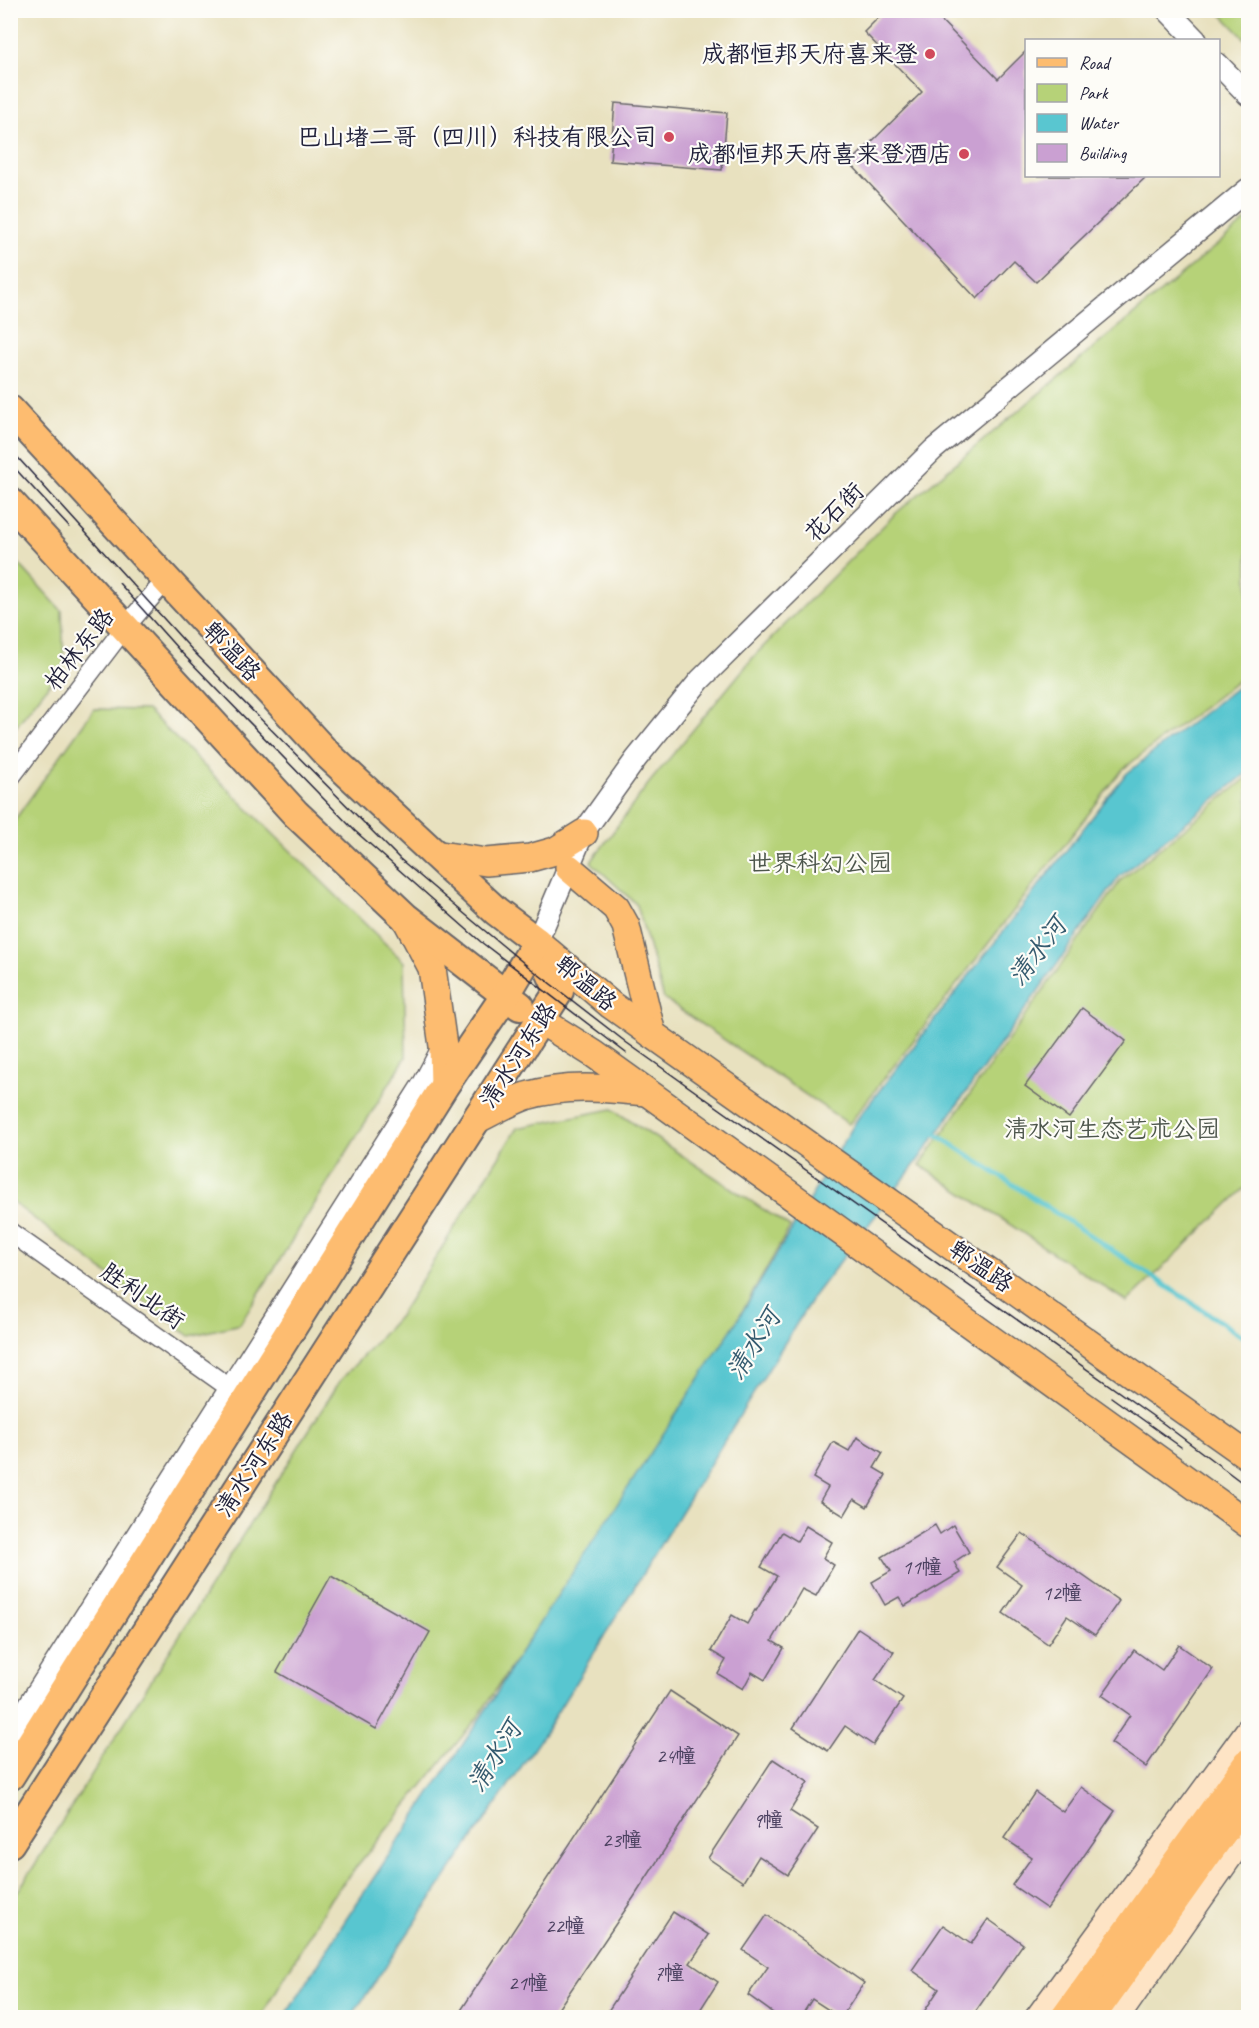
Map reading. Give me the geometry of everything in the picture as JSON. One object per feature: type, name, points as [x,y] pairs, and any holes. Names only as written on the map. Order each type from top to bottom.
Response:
[{"type":"highway","name":"郫温路","points":[[10,410],[327,754],[496,911],[537,942]]},
{"type":"highway","points":[[10,502],[296,814],[405,917],[505,996],[540,1020]]},
{"type":"highway","name":"清水河东路","points":[[10,1776],[239,1394],[505,996],[537,942]]},
{"type":"highway","name":"清水河东路","points":[[10,1843],[559,991],[537,942]]},
{"type":"main road","points":[[434,854],[486,862],[530,858],[555,851],[584,833]]},
{"type":"main road","points":[[569,868],[616,908],[626,926],[652,1034]]},
{"type":"main road","points":[[405,917],[432,968],[443,1046],[444,1086]]},
{"type":"main road","name":"郫温路","points":[[537,942],[611,1005],[1248,1456]]},
{"type":"main road","points":[[540,1020],[594,1054],[1243,1522]]},
{"type":"main road","points":[[476,1120],[525,1096],[568,1087],[598,1087],[647,1092]]},
{"type":"main road","points":[[1037,2018],[1248,1730]]},
{"type":"main road","points":[[1064,2018],[1248,1762]]},
{"type":"main road","points":[[1091,2018],[1248,1798]]},
{"type":"main road","points":[[1117,2018],[1248,1831]]},
{"type":"street","points":[[1167,10],[1195,39]]},
{"type":"street","points":[[1220,66],[1248,95]]},
{"type":"street","name":"花石街","points":[[537,942],[584,833],[636,759],[699,680],[933,450],[1248,189]]},
{"type":"street","name":"柏林东路","points":[[10,778],[125,627],[166,580]]},
{"type":"street","points":[[10,1735],[239,1394],[424,1083],[443,1046]]},
{"type":"street","name":"胜利北街","points":[[10,1232],[239,1394]]},
{"type":"green space","points":[[1218,11],[1248,11],[1248,42]]},
{"type":"green space","name":"世界科幻公园","points":[[1248,219],[1248,673],[1123,769],[849,1124],[664,999],[637,905],[591,862],[649,783],[756,654],[895,514]]},
{"type":"green space","points":[[10,554],[62,611],[64,665],[11,733]]},
{"type":"green space","points":[[94,709],[147,710],[404,962],[406,1057],[240,1324],[190,1336],[11,1201],[11,825]]},
{"type":"green space","name":"清水河生态艺术公园","points":[[1248,777],[1248,1185],[1127,1302],[920,1165],[1121,880]]},
{"type":"green space","points":[[612,1109],[790,1227],[722,1347],[478,1717],[331,1898],[261,2017],[11,2017],[10,1904],[340,1381],[399,1316],[517,1128]]},
{"type":"water","name":"清水河","points":[[1248,679],[1248,772],[1119,877],[916,1163],[813,1297],[545,1732],[351,2017],[284,2018],[735,1324],[858,1118],[1125,775]]},
{"type":"building","name":"成都恒邦天府喜来登酒店","points":[[886,10],[931,10],[998,79],[1025,52],[1025,177],[1146,177],[1036,282],[1014,261],[977,299],[850,163],[922,92],[864,32]]},
{"type":"building","name":"巴山堵二哥（四川）科技有限公司","points":[[615,103],[727,113],[722,170],[610,161]]},
{"type":"building","points":[[1082,1008],[1126,1041],[1069,1118],[1025,1086]]},
{"type":"building","points":[[857,1437],[883,1453],[874,1468],[886,1475],[867,1507],[854,1499],[844,1516],[820,1501],[828,1487],[813,1478],[833,1442],[849,1451]]},
{"type":"building","points":[[935,1525],[940,1534],[953,1525],[969,1552],[954,1562],[960,1573],[905,1606],[899,1597],[885,1605],[872,1582],[891,1571],[882,1557]]},
{"type":"building","points":[[806,1526],[832,1542],[823,1558],[834,1565],[816,1596],[802,1589],[772,1641],[784,1648],[765,1680],[752,1672],[743,1689],[718,1674],[726,1660],[711,1651],[732,1615],[747,1624],[777,1576],[761,1567],[782,1532],[797,1541]]},
{"type":"building","points":[[1022,1533],[1119,1601],[1095,1635],[1067,1616],[1048,1644],[1003,1613],[1022,1585],[997,1567]]},
{"type":"building","points":[[331,1576],[430,1632],[376,1729],[277,1672]]},
{"type":"building","points":[[858,1628],[894,1652],[875,1680],[903,1699],[873,1745],[845,1726],[828,1751],[793,1728]]},
{"type":"building","points":[[1179,1645],[1213,1669],[1146,1767],[1111,1743],[1130,1715],[1102,1695],[1134,1650],[1162,1670]]},
{"type":"building","points":[[670,1691],[738,1736],[634,1897],[552,2018],[456,2018]]},
{"type":"building","points":[[773,1759],[808,1782],[790,1811],[818,1829],[788,1875],[759,1856],[743,1882],[708,1858]]},
{"type":"building","points":[[1081,1787],[1115,1811],[1047,1909],[1012,1885],[1032,1857],[1004,1838],[1035,1792],[1063,1812]]},
{"type":"building","points":[[673,1912],[709,1935],[690,1963],[718,1982],[695,2018],[673,2018],[660,2009],[654,2018],[618,2018],[608,2011]]},
{"type":"building","points":[[767,1915],[864,1983],[841,2018],[812,1999],[800,2018],[780,2018],[748,1995],[768,1967],[743,1950]]},
{"type":"building","points":[[988,1919],[1023,1944],[971,2018],[920,2018],[939,1989],[912,1970],[943,1925],[971,1944]]},
{"type":"waterway","points":[[932,1131],[1248,1340]]},
{"type":"tram line","points":[[10,449],[194,652],[400,859],[473,921],[627,1043],[1164,1424],[1248,1487]]},
{"type":"tram line","points":[[10,463],[69,527]]},
{"type":"tram line","points":[[119,583],[179,650],[355,831],[481,942],[626,1053]]},
{"type":"tram line","points":[[1111,1397],[1181,1447]]},
{"type":"place","name":"成都恒邦天府喜来登","points":[[930,54]]},
{"type":"place","name":"巴山堵二哥（四川）科技有限公司","points":[[669,137]]},
{"type":"place","name":"成都恒邦天府喜来登酒店","points":[[964,154]]}]
